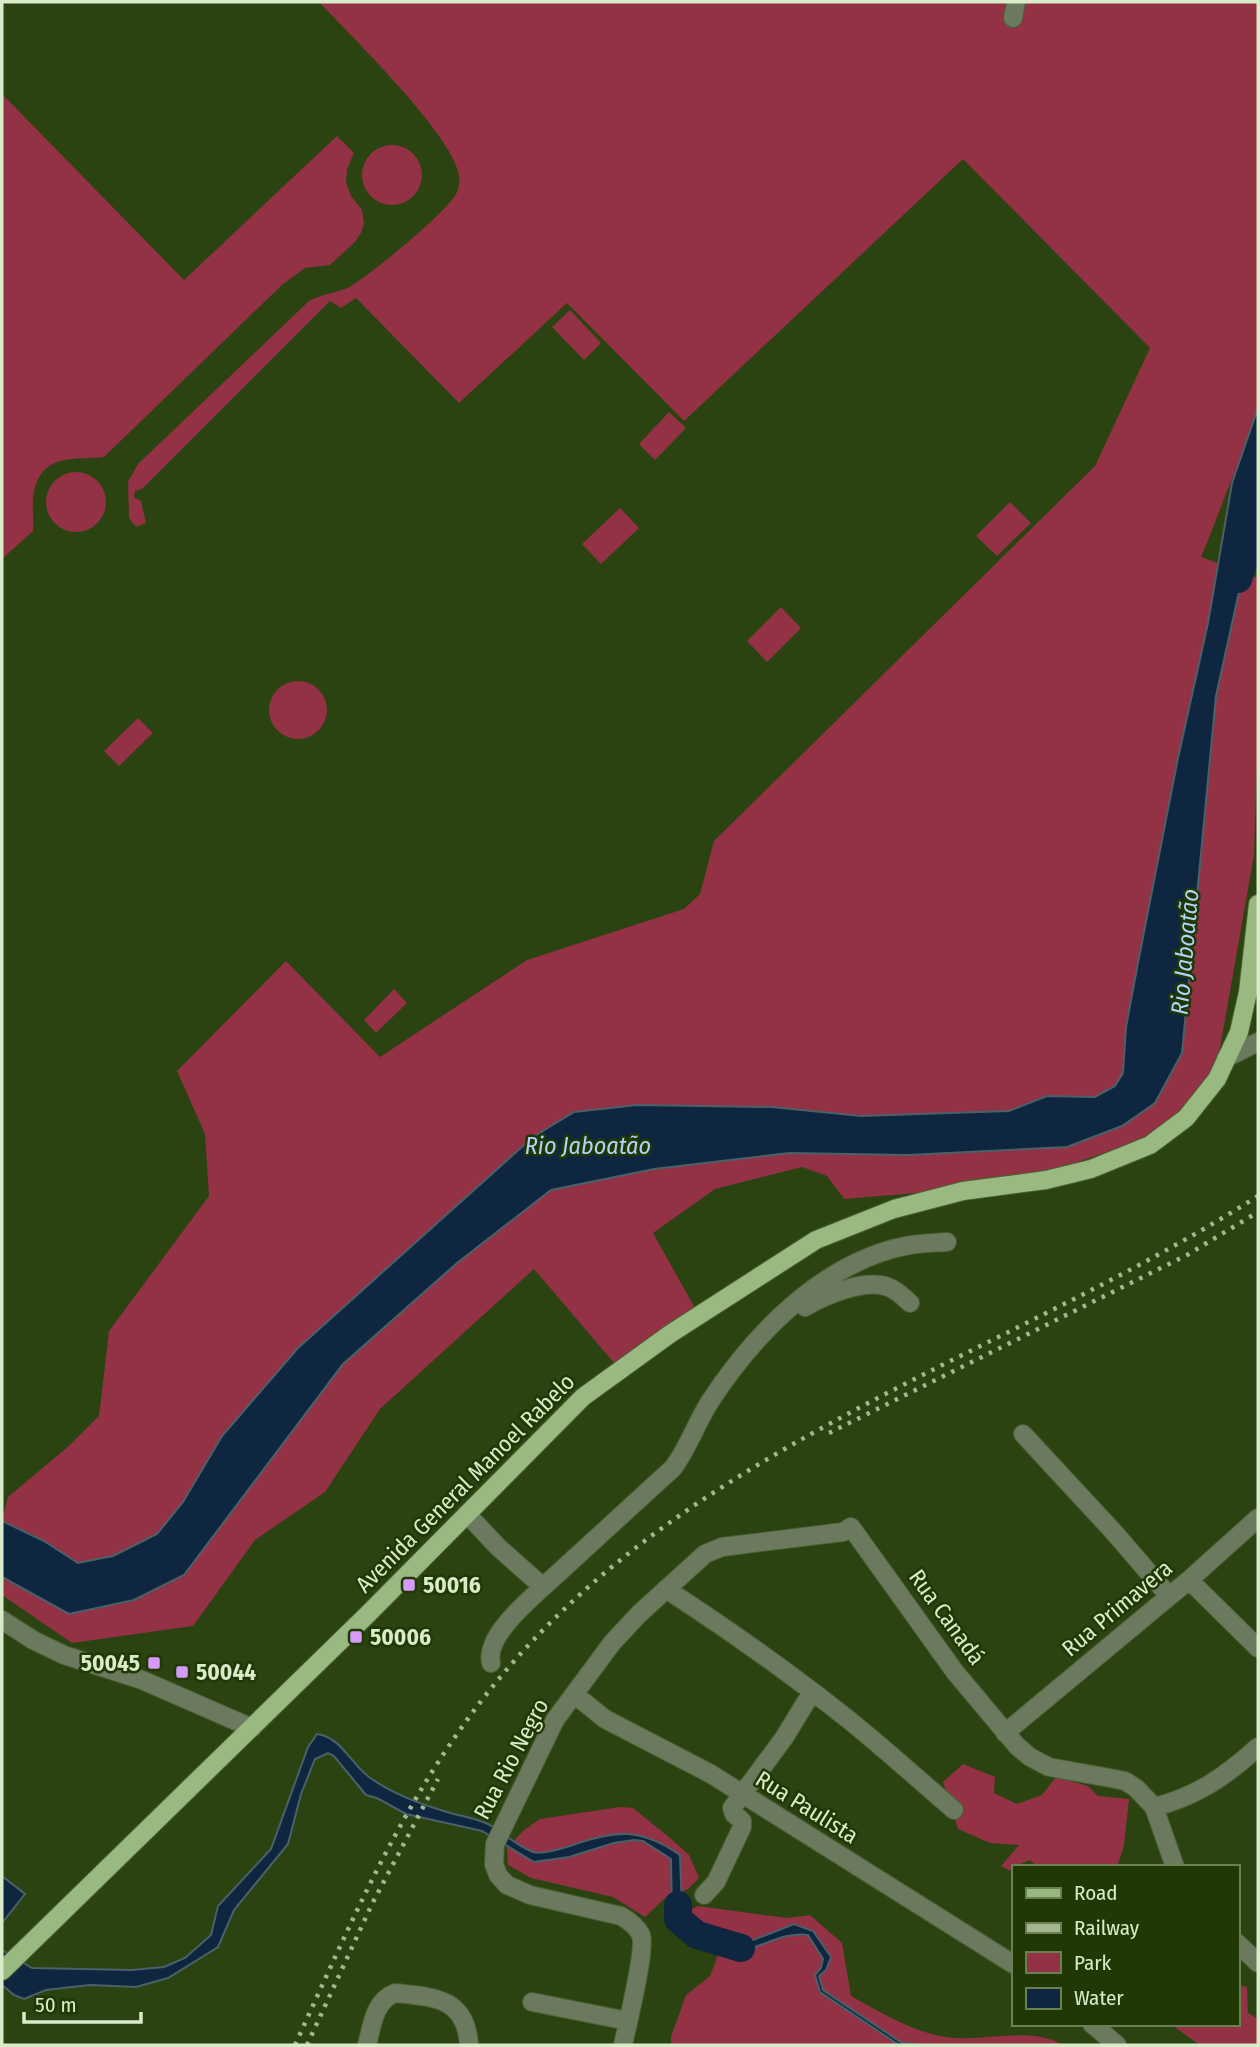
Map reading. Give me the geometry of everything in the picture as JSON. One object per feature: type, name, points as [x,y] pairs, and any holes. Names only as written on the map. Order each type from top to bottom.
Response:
[{"type":"main road","name":"Avenida General Manoel Rabelo","points":[[2,1971],[252,1728],[583,1397],[670,1334],[816,1240],[894,1209],[963,1191],[1046,1180],[1091,1170],[1150,1145],[1186,1118],[1217,1079],[1239,1032],[1248,992],[1258,904]]},
{"type":"street","points":[[1226,1058],[1258,1042]]},
{"type":"street","points":[[491,1663],[491,1651],[499,1633],[523,1605],[673,1468],[686,1449],[708,1405],[743,1355],[796,1303],[829,1279],[868,1257],[905,1246],[947,1241]]},
{"type":"street","points":[[760,1337],[818,1299],[842,1290],[886,1286],[910,1303]]},
{"type":"street","points":[[1023,1434],[1169,1596]]},
{"type":"street","points":[[467,1514],[498,1548],[543,1587]]},
{"type":"street","name":"Rua Primavera","points":[[1005,1732],[1189,1580],[1258,1518]]},
{"type":"street","name":"Rua Rio Negro","points":[[623,2045],[640,1956],[641,1935],[631,1922],[621,1916],[530,1895],[507,1885],[498,1875],[494,1864],[495,1844],[503,1825],[555,1720],[612,1643],[705,1554],[722,1547],[832,1534],[851,1527]]},
{"type":"street","name":"Rua Canadá","points":[[851,1527],[955,1672],[1005,1732],[1030,1757],[1049,1767],[1125,1781],[1136,1788],[1154,1807]]},
{"type":"street","points":[[1189,1580],[1258,1648]]},
{"type":"street","points":[[666,1589],[751,1645],[849,1720],[954,1810]]},
{"type":"street","points":[[2,1620],[33,1640],[64,1655],[142,1680],[252,1728]]},
{"type":"street","points":[[704,1895],[716,1882],[742,1827],[742,1821],[732,1808],[784,1738],[812,1692]]},
{"type":"street","name":"Rua Paulista","points":[[574,1695],[605,1719],[711,1774],[1012,1963]]},
{"type":"street","points":[[1173,1865],[1154,1807],[1196,1793],[1223,1776],[1258,1747]]},
{"type":"street","points":[[1239,1945],[1256,1961]]},
{"type":"street","points":[[367,2045],[382,2002],[396,1993],[448,2003],[461,2014],[468,2028],[468,2045]]},
{"type":"street","points":[[532,2001],[628,2021]]},
{"type":"street","points":[[1094,2026],[1117,2045]]},
{"type":"green space","points":[[319,2],[1258,2],[1258,423],[1201,557],[1258,578],[1258,739],[1254,855],[1217,1065],[1189,1104],[1146,1139],[1045,1173],[928,1192],[844,1199],[827,1176],[802,1167],[715,1189],[653,1233],[695,1308],[614,1363],[534,1269],[380,1409],[325,1492],[255,1540],[193,1626],[72,1643],[2,1595],[2,1520],[8,1497],[70,1445],[99,1416],[109,1331],[209,1196],[205,1134],[177,1071],[286,961],[380,1057],[527,960],[684,909],[700,894],[714,841],[1095,466],[1150,348],[963,159],[684,421],[567,303],[459,403],[356,298],[341,308],[330,301],[142,489],[135,491],[134,497],[141,501],[146,523],[136,527],[129,518],[128,482],[138,464],[309,301],[349,287],[373,270],[440,213],[458,190],[459,176],[440,137],[399,86]]},
{"type":"green space","points":[[2,94],[184,280],[337,136],[354,153],[347,169],[346,182],[351,196],[362,210],[364,223],[355,242],[330,265],[305,268],[283,284],[104,457],[69,459],[49,466],[36,483],[33,531],[2,559]]},
{"type":"green space","points":[[392,145],[409,150],[417,158],[422,175],[417,192],[409,200],[392,205],[375,200],[367,192],[362,175],[367,158],[375,150]]},
{"type":"green space","points":[[570,310],[601,343],[584,360],[552,327]]},
{"type":"green space","points":[[669,412],[686,428],[655,460],[639,444]]},
{"type":"green space","points":[[76,472],[93,477],[101,485],[106,502],[101,519],[93,527],[76,532],[59,527],[51,519],[46,502],[51,485],[59,477]]},
{"type":"green space","points":[[1010,502],[1031,523],[997,556],[976,536]]},
{"type":"green space","points":[[620,508],[639,528],[601,564],[582,544]]},
{"type":"green space","points":[[781,607],[801,628],[767,662],[747,641]]},
{"type":"green space","points":[[298,681],[309,683],[322,694],[327,710],[325,721],[314,734],[298,739],[287,737],[274,726],[269,710],[271,699],[282,686]]},
{"type":"green space","points":[[138,718],[153,733],[119,766],[104,751]]},
{"type":"green space","points":[[394,989],[407,1003],[376,1033],[364,1020]]},
{"type":"green space","points":[[963,1764],[995,1777],[994,1793],[1017,1804],[1042,1795],[1056,1777],[1088,1786],[1098,1796],[1129,1799],[1124,1846],[1118,1865],[1035,1865],[1030,1860],[1012,1865],[1010,1871],[1001,1866],[1019,1845],[990,1843],[958,1829],[943,1782]]},
{"type":"green space","points":[[620,1807],[633,1808],[689,1855],[699,1878],[688,1889],[664,1899],[645,1917],[613,1897],[531,1878],[508,1865],[507,1848],[523,1831],[540,1819]]},
{"type":"green space","points":[[698,1906],[787,1918],[810,1915],[842,1943],[851,1996],[921,2031],[961,2038],[1035,2036],[1064,2045],[671,2045],[671,2037],[686,1995],[710,1976],[719,1952],[664,1922]]},
{"type":"green space","points":[[1239,1985],[1247,1987],[1248,2013],[1258,2019],[1258,2045],[1200,2045],[1173,2026],[1239,2026]]},
{"type":"water","name":"Rio Jaboatão","points":[[1258,408],[1258,506],[1216,696],[1182,1053],[1155,1103],[1122,1126],[1067,1147],[908,1155],[789,1153],[654,1169],[551,1190],[457,1263],[343,1364],[184,1575],[134,1600],[69,1614],[2,1577],[2,1521],[44,1541],[78,1563],[113,1556],[157,1534],[183,1502],[222,1436],[298,1348],[533,1137],[574,1112],[637,1105],[772,1107],[861,1116],[1009,1111],[1047,1096],[1095,1097],[1115,1086],[1123,1073],[1126,1027],[1178,758],[1208,623],[1232,483]]},
{"type":"water","points":[[317,1734],[333,1740],[363,1772],[387,1789],[427,1806],[488,1824],[533,1852],[552,1851],[614,1834],[639,1836],[666,1846],[680,1855],[682,1910],[701,1927],[738,1946],[794,1924],[813,1931],[831,1957],[826,1970],[819,1976],[823,1990],[902,2043],[923,2045],[899,2045],[820,1992],[815,1975],[821,1968],[823,1959],[808,1935],[790,1935],[737,1952],[684,1928],[672,1916],[671,1859],[643,1841],[614,1843],[569,1857],[534,1862],[482,1831],[406,1814],[366,1795],[334,1756],[328,1753],[315,1759],[301,1794],[288,1844],[234,1910],[218,1947],[168,1978],[136,1987],[90,1985],[46,1990],[24,1999],[2,1985],[2,1950],[32,1968],[132,1970],[164,1967],[185,1958],[211,1935],[218,1906],[271,1849],[308,1747]]},
{"type":"water","points":[[2,1876],[25,1894],[2,1923]]},
{"type":"waterway","name":"Rio Jaboatão","points":[[1238,579],[1258,519]]},
{"type":"waterway","points":[[678,1905],[678,1919],[697,1935],[741,1948]]},
{"type":"railway","points":[[295,2045],[351,1922],[392,1842],[413,1803],[462,1727],[541,1632],[630,1552],[728,1483],[831,1423],[1154,1257],[1258,1196]]},
{"type":"railway","points":[[829,1433],[1187,1255],[1258,1212]]},
{"type":"railway","points":[[307,2045],[372,1904],[438,1779]]},
{"type":"place","name":"50016","points":[[409,1585]]},
{"type":"place","name":"50006","points":[[356,1637]]},
{"type":"place","name":"50045","points":[[154,1663]]},
{"type":"place","name":"50044","points":[[182,1672]]}]
